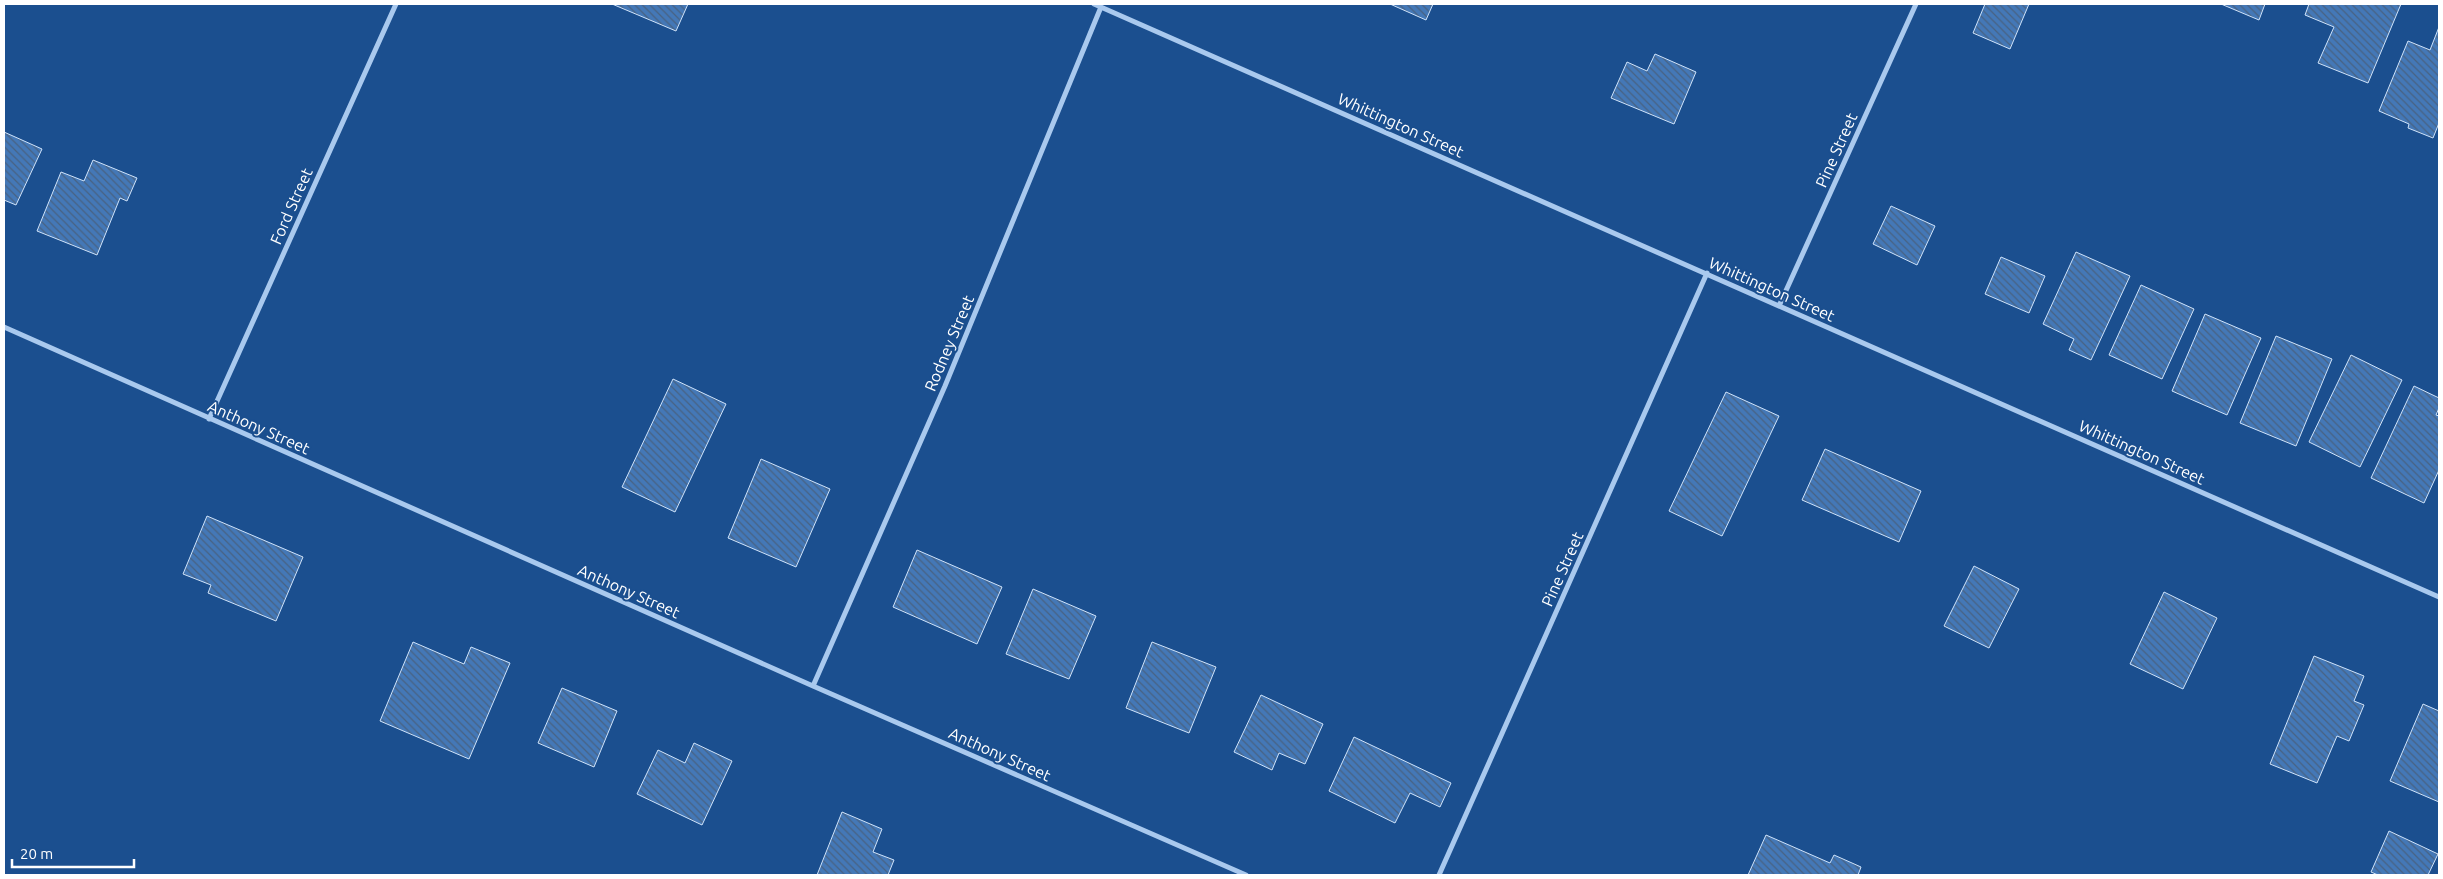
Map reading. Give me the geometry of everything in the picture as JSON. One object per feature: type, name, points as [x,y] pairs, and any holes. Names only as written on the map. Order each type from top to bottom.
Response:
[{"type":"street","name":"Ford Street","points":[[210,419],[396,4]]},
{"type":"street","name":"Whittington Street","points":[[1094,4],[2439,597]]},
{"type":"street","name":"Pine Street","points":[[1779,306],[1916,4]]},
{"type":"street","name":"Rodney Street","points":[[812,686],[945,386],[1101,7]]},
{"type":"street","name":"Pine Street","points":[[1439,875],[1707,274]]},
{"type":"street","name":"Anthony Street","points":[[4,328],[812,686],[1246,875]]},
{"type":"building","points":[[612,4],[688,4],[676,31]]},
{"type":"building","points":[[1390,4],[1433,4],[1426,20]]},
{"type":"building","points":[[1985,4],[2029,4],[2010,49],[1973,33]]},
{"type":"building","points":[[2221,4],[2265,4],[2259,20]]},
{"type":"building","points":[[2309,4],[2401,4],[2368,83],[2318,63],[2334,27],[2305,15]]},
{"type":"building","points":[[2439,27],[2439,123],[2433,138],[2408,128],[2409,124],[2379,111],[2408,41],[2430,50]]},
{"type":"building","points":[[1655,54],[1696,72],[1674,124],[1611,98],[1627,62],[1647,71]]},
{"type":"building","points":[[4,132],[42,149],[16,205],[4,200]]},
{"type":"building","points":[[93,160],[137,178],[127,201],[120,198],[97,255],[37,231],[61,172],[84,181]]},
{"type":"building","points":[[1891,206],[1935,226],[1917,265],[1873,244]]},
{"type":"building","points":[[2076,252],[2130,276],[2091,360],[2069,350],[2074,339],[2043,324]]},
{"type":"building","points":[[2001,257],[2045,276],[2029,313],[1985,294]]},
{"type":"building","points":[[2141,285],[2194,309],[2162,379],[2109,355]]},
{"type":"building","points":[[2205,314],[2261,338],[2227,415],[2172,391]]},
{"type":"building","points":[[2276,336],[2332,359],[2296,446],[2240,423]]},
{"type":"building","points":[[2351,355],[2402,380],[2360,467],[2309,442]]},
{"type":"building","points":[[673,379],[726,404],[675,512],[622,487]]},
{"type":"building","points":[[2414,386],[2439,398],[2439,408],[2436,415],[2439,416],[2439,470],[2424,503],[2371,478]]},
{"type":"building","points":[[1726,392],[1779,416],[1722,536],[1669,511]]},
{"type":"building","points":[[1825,449],[1921,491],[1899,542],[1802,500]]},
{"type":"building","points":[[761,459],[830,489],[796,567],[728,538]]},
{"type":"building","points":[[207,516],[303,557],[276,621],[208,593],[211,585],[183,574]]},
{"type":"building","points":[[917,550],[1002,587],[977,644],[893,607]]},
{"type":"building","points":[[1974,566],[2019,589],[1989,648],[1944,626]]},
{"type":"building","points":[[1033,589],[1096,616],[1069,679],[1006,654]]},
{"type":"building","points":[[2164,592],[2217,618],[2183,689],[2130,664]]},
{"type":"building","points":[[413,642],[464,664],[471,647],[510,663],[469,759],[380,721]]},
{"type":"building","points":[[1152,642],[1216,667],[1189,733],[1126,708]]},
{"type":"building","points":[[2314,656],[2364,676],[2354,701],[2364,705],[2349,741],[2337,736],[2317,783],[2270,764]]},
{"type":"building","points":[[562,688],[617,711],[594,767],[538,743]]},
{"type":"building","points":[[1261,695],[1323,724],[1305,764],[1279,753],[1272,770],[1234,752]]},
{"type":"building","points":[[2423,704],[2439,711],[2439,802],[2390,781]]},
{"type":"building","points":[[1354,737],[1451,783],[1440,807],[1410,793],[1395,823],[1329,791]]},
{"type":"building","points":[[694,743],[732,761],[702,825],[637,794],[658,750],[685,763]]},
{"type":"building","points":[[842,812],[882,829],[873,852],[894,860],[888,875],[817,875]]},
{"type":"building","points":[[2389,831],[2438,854],[2428,875],[2378,875],[2371,872]]},
{"type":"building","points":[[1766,835],[1830,863],[1834,855],[1861,867],[1858,875],[1748,875]]}]
